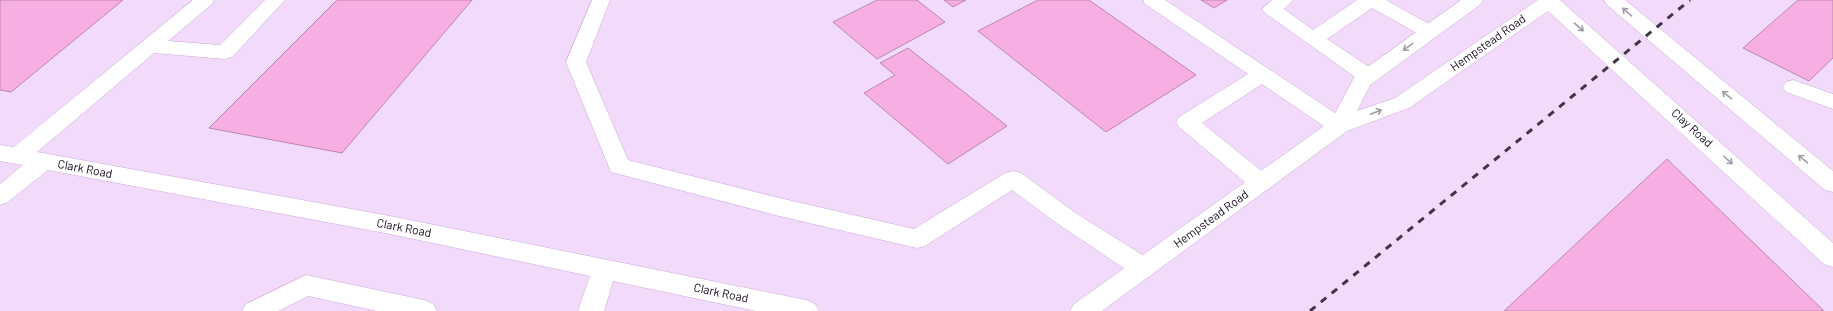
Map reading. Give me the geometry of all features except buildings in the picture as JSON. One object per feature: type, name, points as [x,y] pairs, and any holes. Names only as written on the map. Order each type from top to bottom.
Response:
[{"type":"main road","points":[[9,154],[149,46],[204,0]]},
{"type":"main road","points":[[149,46],[225,52],[276,0]]},
{"type":"main road","points":[[601,0],[576,62],[619,166],[775,206],[917,239],[1013,179],[1066,218],[1143,268]]},
{"type":"main road","points":[[1152,0],[1339,126]]},
{"type":"main road","points":[[1284,0],[1272,9],[1368,76]]},
{"type":"main road","points":[[1313,39],[1371,0],[1429,32]]},
{"type":"main road","name":"Hempstead Road","points":[[1339,126],[1362,81],[1474,0]]},
{"type":"main road","name":"Hempstead Road","points":[[1083,311],[1339,126],[1402,103],[1550,0]]},
{"type":"main road","name":"Clay Road","points":[[1550,0],[1760,189],[1833,257]]},
{"type":"main road","points":[[1613,0],[1833,184]]},
{"type":"main road","points":[[1261,182],[1187,122],[1263,74]]},
{"type":"main road","points":[[1793,87],[1833,102]]},
{"type":"main road","name":"Clark Road","points":[[9,154],[390,225],[806,311]]},
{"type":"main road","points":[[0,196],[44,161]]},
{"type":"main road","points":[[590,311],[604,269]]},
{"type":"main road","points":[[271,308],[306,285],[364,304],[424,311]]},
{"type":"railway","points":[[1310,311],[1690,0]]}]
